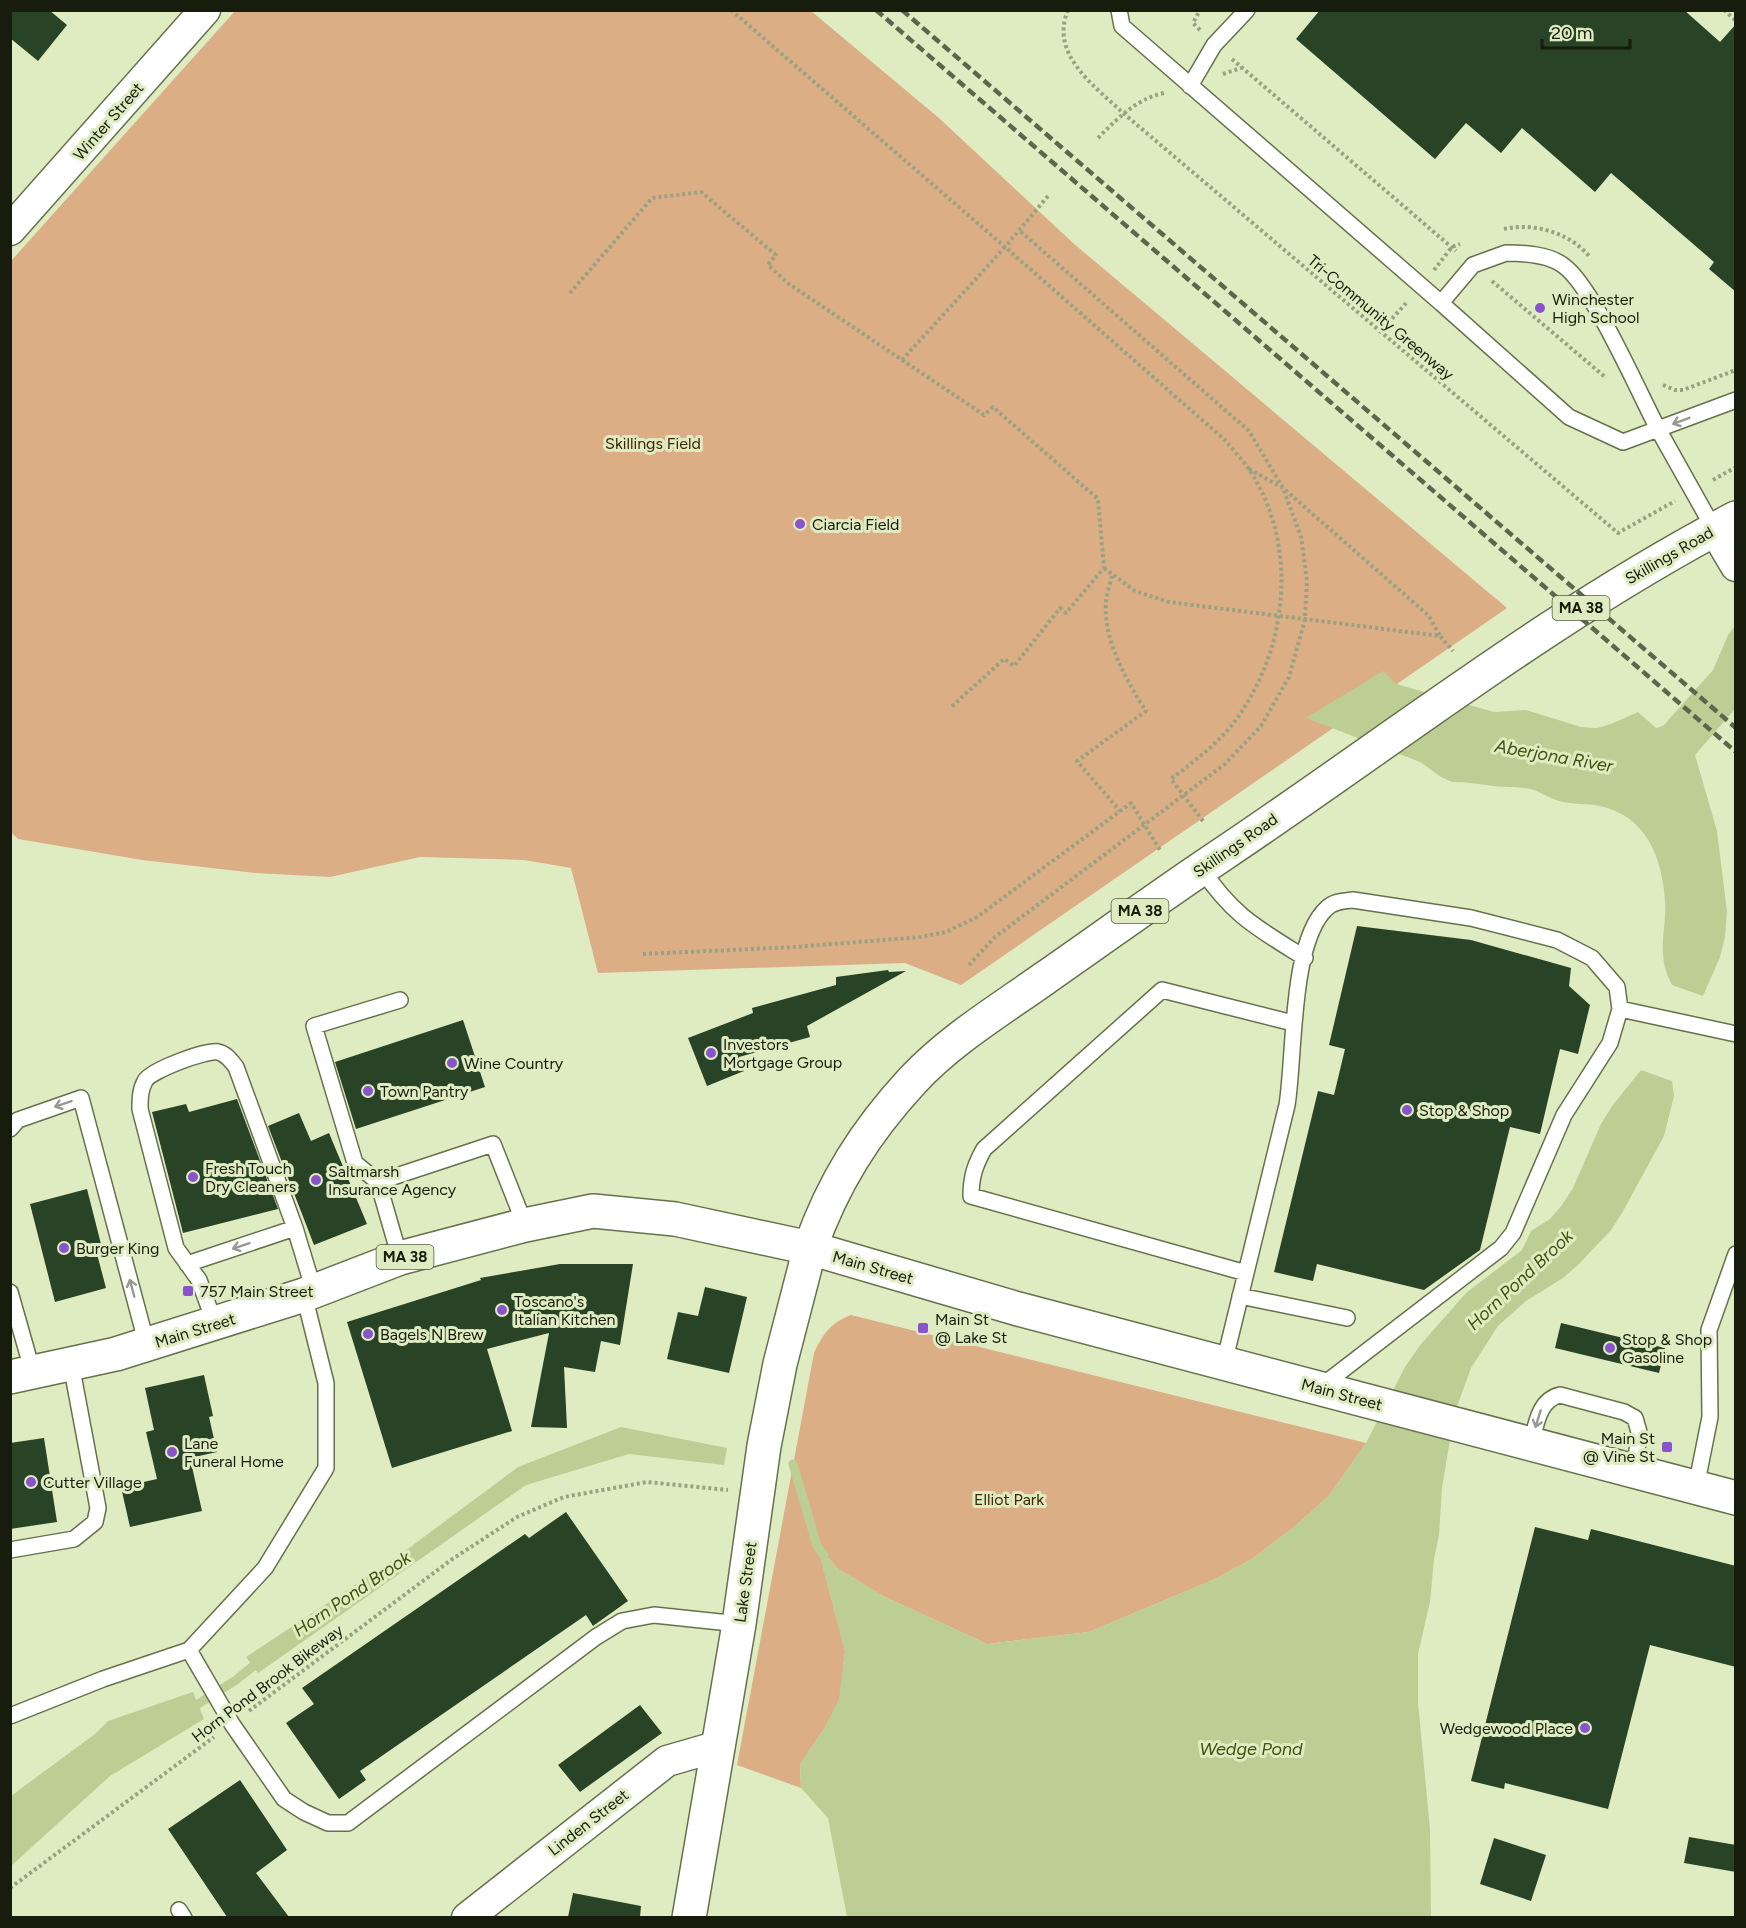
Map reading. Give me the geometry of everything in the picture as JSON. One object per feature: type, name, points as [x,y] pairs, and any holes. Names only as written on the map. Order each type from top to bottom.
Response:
[{"type":"main road","name":"Skillings Road","points":[[810,1248],[824,1208],[842,1172],[879,1121],[914,1079],[952,1045],[1453,693],[1582,607],[1725,524]]},
{"type":"main road","name":"Main Street","points":[[22,1375],[147,1345],[215,1324],[309,1293],[400,1258],[525,1225],[593,1211],[675,1219],[810,1248],[1018,1309],[1736,1498]]},
{"type":"main road","name":"Lake Street","points":[[689,1917],[739,1624],[756,1493],[780,1364],[810,1248]]},
{"type":"street","name":"Winter Street","points":[[10,230],[205,10]]},
{"type":"street","points":[[1725,524],[1736,566]]},
{"type":"street","name":"Linden Street","points":[[467,1917],[667,1761],[719,1746]]},
{"type":"lane","points":[[1119,10],[1122,26],[1442,303],[1569,417],[1623,442],[1736,400]]},
{"type":"lane","points":[[1190,86],[1214,45],[1247,10]]},
{"type":"lane","points":[[1442,303],[1473,265],[1506,253],[1530,253],[1564,265],[1585,290],[1692,491],[1725,524]]},
{"type":"lane","points":[[1202,868],[1220,896],[1236,913],[1305,958]]},
{"type":"lane","points":[[1224,1363],[1287,1105],[1292,1072],[1293,1023],[1305,958],[1314,925],[1328,907],[1335,902],[1353,900],[1471,918],[1557,940],[1581,950],[1611,977],[1620,996],[1620,1009],[1610,1043],[1564,1115],[1508,1242],[1319,1388]]},
{"type":"lane","points":[[1246,1273],[971,1196],[971,1182],[976,1163],[984,1149],[1162,990],[1293,1023]]},
{"type":"lane","points":[[400,1000],[314,1026],[354,1163],[378,1182],[400,1258]]},
{"type":"lane","points":[[1620,1009],[1736,1034]]},
{"type":"lane","points":[[10,1716],[103,1679],[189,1650],[265,1568],[326,1468],[326,1383],[295,1228],[236,1067],[228,1056],[217,1051],[158,1069],[146,1079],[141,1091],[140,1109],[176,1248],[200,1280],[215,1324]]},
{"type":"lane","points":[[10,1129],[18,1120],[81,1098],[147,1345]]},
{"type":"lane","points":[[378,1182],[493,1144],[525,1225]]},
{"type":"lane","points":[[187,1264],[295,1228]]},
{"type":"lane","points":[[1696,1487],[1710,1417],[1710,1330],[1736,1254]]},
{"type":"lane","points":[[10,1292],[22,1375]]},
{"type":"lane","points":[[1240,1296],[1347,1317]]},
{"type":"lane","points":[[10,1550],[74,1539],[95,1522],[98,1508],[71,1364]]},
{"type":"lane","points":[[1531,1444],[1542,1406],[1552,1397],[1560,1395],[1624,1412],[1635,1418],[1639,1431],[1635,1470]]},
{"type":"lane","points":[[189,1650],[228,1718],[284,1799],[304,1812],[328,1823],[348,1823],[596,1637],[622,1621],[654,1615],[739,1624]]},
{"type":"path","points":[[731,10],[1225,440],[1248,469],[1263,497],[1276,535],[1282,587],[1280,617],[1271,655],[1255,692],[1234,723],[1203,754],[1171,779],[1203,821]]},
{"type":"path","name":"Tri-Community Greenway","points":[[1068,10],[1063,41],[1076,68],[1123,113],[1618,533],[1736,467]]},
{"type":"path","points":[[1200,10],[1193,23],[1214,45],[1606,378]]},
{"type":"path","points":[[1724,10],[1736,21]]},
{"type":"path","points":[[1098,138],[1123,113]]},
{"type":"path","points":[[570,293],[652,198],[701,192],[776,255],[768,265],[789,284],[984,415],[993,407],[1098,499],[1104,567],[1112,576],[1135,591],[1169,602],[1440,636]]},
{"type":"path","points":[[902,360],[1020,231],[1048,196]]},
{"type":"path","points":[[969,965],[995,937],[1225,764],[1261,726],[1289,677],[1305,619],[1307,581],[1301,537],[1283,488],[1249,431],[1020,231]]},
{"type":"path","points":[[1248,469],[1283,488],[1429,616],[1440,636],[1453,651]]},
{"type":"path","points":[[951,707],[1004,659],[1014,666],[1060,608],[1066,613],[1104,567]]},
{"type":"path","points":[[1112,576],[1105,604],[1112,644],[1125,678],[1146,711],[1077,761],[1120,811]]},
{"type":"path","points":[[643,954],[807,946],[921,937],[946,932],[977,917],[1131,803],[1160,850]]},
{"type":"path","name":"Horn Pond Brook Bikeway","points":[[10,1888],[228,1718],[451,1560],[517,1517],[564,1497],[647,1482],[756,1493]]},
{"type":"green space","name":"Skillings Field","points":[[235,11],[811,11],[939,118],[1073,243],[1507,608],[961,985],[905,963],[598,973],[571,868],[524,860],[420,857],[330,877],[255,873],[142,860],[18,839],[11,832],[11,261]]},
{"type":"green space","name":"Elliot Park","points":[[851,1315],[1366,1443],[1329,1496],[1294,1527],[1252,1559],[1213,1580],[1089,1632],[987,1644],[883,1596],[838,1569],[818,1547],[845,1651],[840,1699],[824,1729],[800,1764],[801,1788],[737,1765],[814,1353],[828,1330]]},
{"type":"water","name":"Aberjona River","points":[[1735,626],[1735,709],[1695,755],[1717,831],[1727,911],[1725,937],[1720,957],[1703,996],[1672,985],[1667,974],[1663,953],[1665,900],[1660,869],[1649,841],[1629,819],[1616,811],[1600,806],[1559,801],[1530,789],[1452,782],[1420,762],[1306,718],[1383,671],[1396,684],[1494,712],[1526,710],[1581,727],[1597,728],[1638,712],[1656,728],[1663,726],[1713,670],[1728,635]]},
{"type":"water","name":"Wedge Pond","points":[[1641,1070],[1672,1081],[1674,1096],[1664,1136],[1611,1230],[1563,1278],[1526,1301],[1498,1326],[1471,1368],[1454,1415],[1442,1488],[1439,1535],[1430,1602],[1418,1654],[1418,1702],[1430,1829],[1431,1917],[847,1917],[828,1818],[801,1788],[800,1764],[824,1729],[839,1699],[845,1651],[817,1546],[838,1569],[883,1596],[987,1644],[1089,1632],[1213,1580],[1252,1559],[1294,1527],[1329,1496],[1366,1443],[1405,1367],[1421,1344],[1466,1293],[1522,1250],[1531,1231],[1550,1219],[1562,1205],[1573,1188],[1601,1124],[1612,1106]]},
{"type":"water","name":"Horn Pond Brook","points":[[621,1427],[727,1448],[724,1465],[629,1454],[526,1485],[258,1673],[246,1657],[397,1557],[518,1467]]},
{"type":"water","points":[[193,1692],[204,1719],[110,1776],[11,1866],[11,1796],[95,1734],[108,1721]]},
{"type":"building","points":[[10,10],[49,10],[67,25],[38,61],[10,38]]},
{"type":"building","points":[[1320,10],[1684,10],[1720,42],[1736,24],[1736,292],[1709,269],[1714,262],[1611,173],[1595,192],[1522,128],[1501,153],[1466,123],[1435,159],[1296,39]]},
{"type":"building","points":[[1357,926],[1471,940],[1571,968],[1569,986],[1590,1005],[1578,1054],[1560,1049],[1540,1134],[1510,1127],[1480,1250],[1424,1290],[1317,1264],[1313,1281],[1274,1272],[1318,1091],[1334,1095],[1345,1049],[1329,1045]]},
{"type":"building","points":[[888,970],[889,972],[906,971],[807,1026],[810,1037],[739,1057],[744,1071],[707,1086],[688,1038],[753,1013],[752,1008],[836,985],[836,977]]},
{"type":"building","points":[[463,1020],[485,1087],[356,1129],[335,1062]]},
{"type":"building","points":[[237,1099],[278,1209],[183,1233],[152,1112],[186,1104],[189,1112]]},
{"type":"building","points":[[299,1113],[311,1141],[329,1133],[367,1224],[314,1245],[268,1126]]},
{"type":"building","name":"Burger King","points":[[87,1189],[103,1252],[97,1254],[106,1288],[55,1302],[30,1204]]},
{"type":"building","points":[[560,1264],[633,1264],[620,1345],[601,1341],[595,1372],[564,1367],[567,1428],[531,1427],[549,1333],[487,1349],[512,1431],[392,1468],[347,1322],[481,1280],[480,1278]]},
{"type":"building","points":[[705,1287],[747,1297],[729,1373],[667,1359],[678,1312],[698,1316]]},
{"type":"building","points":[[1561,1323],[1665,1348],[1659,1373],[1555,1348]]},
{"type":"building","points":[[204,1375],[213,1416],[209,1417],[217,1452],[190,1458],[202,1511],[130,1527],[121,1487],[157,1479],[146,1432],[154,1430],[145,1388]]},
{"type":"building","name":"Cutter Village","points":[[44,1438],[57,1522],[10,1529],[10,1443]]},
{"type":"building","points":[[566,1512],[628,1601],[593,1626],[586,1615],[360,1771],[366,1780],[339,1799],[286,1723],[314,1704],[302,1688],[525,1534],[529,1538]]},
{"type":"building","name":"Wedgewood Place","points":[[1535,1527],[1588,1540],[1591,1529],[1736,1566],[1736,1667],[1650,1645],[1608,1809],[1505,1783],[1504,1789],[1471,1781]]},
{"type":"building","points":[[640,1705],[662,1733],[580,1792],[558,1765]]},
{"type":"building","points":[[240,1780],[287,1850],[256,1873],[289,1917],[227,1917],[168,1829]]},
{"type":"building","points":[[1689,1837],[1736,1845],[1736,1872],[1684,1863]]},
{"type":"building","points":[[1494,1838],[1546,1855],[1531,1901],[1480,1884]]},
{"type":"building","points":[[573,1893],[641,1906],[640,1917],[568,1917]]},
{"type":"waterway","name":"Horn Pond Brook","points":[[793,1464],[817,1546],[824,1555]]},
{"type":"waterway","name":"Horn Pond Brook","points":[[187,1711],[236,1680],[262,1659]]},
{"type":"railway","points":[[876,10],[1736,752]]},
{"type":"railway","points":[[902,10],[1736,728]]},
{"type":"place","name":"Winchester High School","points":[[1540,308]]},
{"type":"place","name":"Ciarcia Field","points":[[800,524]]},
{"type":"place","name":"Investors Mortgage Group","points":[[711,1053]]},
{"type":"place","name":"Wine Country","points":[[452,1063]]},
{"type":"place","name":"Town Pantry","points":[[368,1091]]},
{"type":"place","name":"Stop & Shop","points":[[1407,1110]]},
{"type":"place","name":"Fresh Touch Dry Cleaners","points":[[193,1177]]},
{"type":"place","name":"Saltmarsh Insurance Agency","points":[[316,1180]]},
{"type":"place","name":"Burger King","points":[[64,1248]]},
{"type":"place","name":"757 Main Street","points":[[188,1291]]},
{"type":"place","name":"Toscano's Italian Kitchen","points":[[502,1310]]},
{"type":"place","name":"Main St @ Lake St","points":[[923,1328]]},
{"type":"place","name":"Bagels N Brew","points":[[368,1334]]},
{"type":"place","name":"Stop & Shop Gasoline","points":[[1610,1348]]},
{"type":"place","name":"Main St @ Vine St","points":[[1667,1447]]},
{"type":"place","name":"Lane Funeral Home","points":[[172,1452]]},
{"type":"place","name":"Cutter Village","points":[[31,1482]]},
{"type":"place","name":"Wedgewood Place","points":[[1585,1728]]}]
